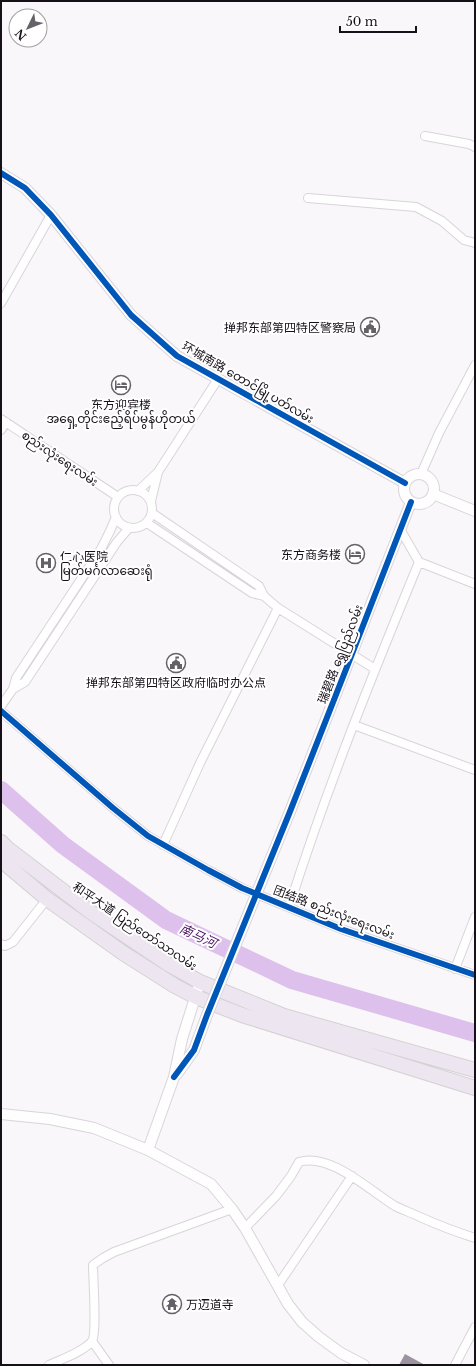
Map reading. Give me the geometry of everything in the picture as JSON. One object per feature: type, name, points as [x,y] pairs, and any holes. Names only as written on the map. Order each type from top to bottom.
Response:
[{"type":"highway","name":"和平大道 ပြည်တော်သာလမ်း","points":[[1,842],[92,913],[168,964],[200,982],[284,1016],[475,1070]]},
{"type":"highway","points":[[1,860],[47,899],[123,953],[175,986],[196,997],[242,1015],[475,1088]]},
{"type":"street","points":[[425,136],[469,144],[475,147]]},
{"type":"street","name":"环城南路 တောင်မြို့ပတ်လမ်း","points":[[1,173],[25,188],[51,215],[130,315],[177,356],[405,483]]},
{"type":"street","points":[[308,198],[416,207],[442,221],[464,240],[475,243]]},
{"type":"street","points":[[1,303],[51,215]]},
{"type":"street","points":[[421,474],[438,433],[475,364]]},
{"type":"street","points":[[138,491],[158,472],[218,379]]},
{"type":"street","name":"စည်းလုံးရေးလမ်း","points":[[3,424],[118,497]]},
{"type":"street","points":[[151,501],[147,496],[138,491],[127,491],[118,497],[115,503],[114,510],[119,522],[129,528],[141,527],[146,523],[152,513],[151,501],[158,472]]},
{"type":"street","points":[[421,474],[432,482],[433,494],[428,501],[415,504],[405,496],[405,483],[412,476],[421,474]]},
{"type":"street","points":[[433,494],[475,511]]},
{"type":"street","name":"瑞碧路 ရွှေပြည်လမ်း","points":[[174,1077],[194,1050],[289,814],[411,502]]},
{"type":"street","points":[[152,513],[259,586],[264,596],[278,608],[375,669]]},
{"type":"street","points":[[1,706],[13,689],[16,678],[101,549],[116,516]]},
{"type":"street","points":[[146,523],[252,593],[264,596]]},
{"type":"street","points":[[13,689],[25,682],[116,542],[129,528]]},
{"type":"street","points":[[400,529],[419,562],[475,584]]},
{"type":"street","points":[[289,907],[306,853],[375,669],[419,562]]},
{"type":"street","points":[[163,845],[200,762],[278,608]]},
{"type":"street","name":"团结路 စည်းလုံးရေးလမ်း","points":[[1,711],[113,808],[148,836],[163,845],[242,888],[341,929],[475,975]]},
{"type":"street","points":[[354,725],[475,770]]},
{"type":"street","points":[[1,944],[5,946],[13,942],[47,899]]},
{"type":"street","points":[[455,969],[475,917]]},
{"type":"street","points":[[148,1150],[174,1077],[182,1039],[200,982]]},
{"type":"street","points":[[1,1114],[50,1119],[94,1128],[148,1150],[211,1184],[232,1209],[245,1228],[288,1304],[302,1322],[319,1337],[364,1365]]},
{"type":"street","points":[[245,1228],[276,1196],[291,1176],[299,1162],[305,1160],[317,1161],[332,1166],[352,1176],[396,1206],[456,1232],[475,1238]]},
{"type":"street","points":[[278,1285],[352,1176]]},
{"type":"street","points":[[49,1365],[61,1362],[84,1349],[92,1341],[94,1330],[93,1265],[102,1258],[114,1252],[232,1209]]},
{"type":"street","points":[[455,1365],[475,1328]]},
{"type":"street","points":[[92,1341],[109,1365]]},
{"type":"building","points":[[405,1354],[425,1365],[399,1365]]},
{"type":"waterway","name":"南马河","points":[[1,790],[63,845],[166,920],[292,980],[475,1033]]},
{"type":"cycle path","points":[[1,173],[25,188],[51,215],[131,315],[177,356],[405,483]]},
{"type":"cycle path","points":[[174,1077],[194,1050],[289,814],[411,502]]},
{"type":"cycle path","points":[[1,711],[113,808],[148,836],[208,870],[242,888],[341,929],[475,975]]},
{"type":"place","name":"掸邦东部第四特区警察局","points":[[370,327]]},
{"type":"place","name":"东方迎宾楼 အရှေ့တိုင်းဧည့်ရိပ်မွန်ဟိုတယ်","points":[[121,385]]},
{"type":"place","name":"东方商务楼","points":[[355,554]]},
{"type":"place","name":"仁心医院 မြတ်မင်္ဂလာဆေးရုံ","points":[[46,563]]},
{"type":"place","name":"掸邦东部第四特区政府临时办公点","points":[[176,663]]},
{"type":"place","name":"万迈道寺","points":[[172,1304]]}]
